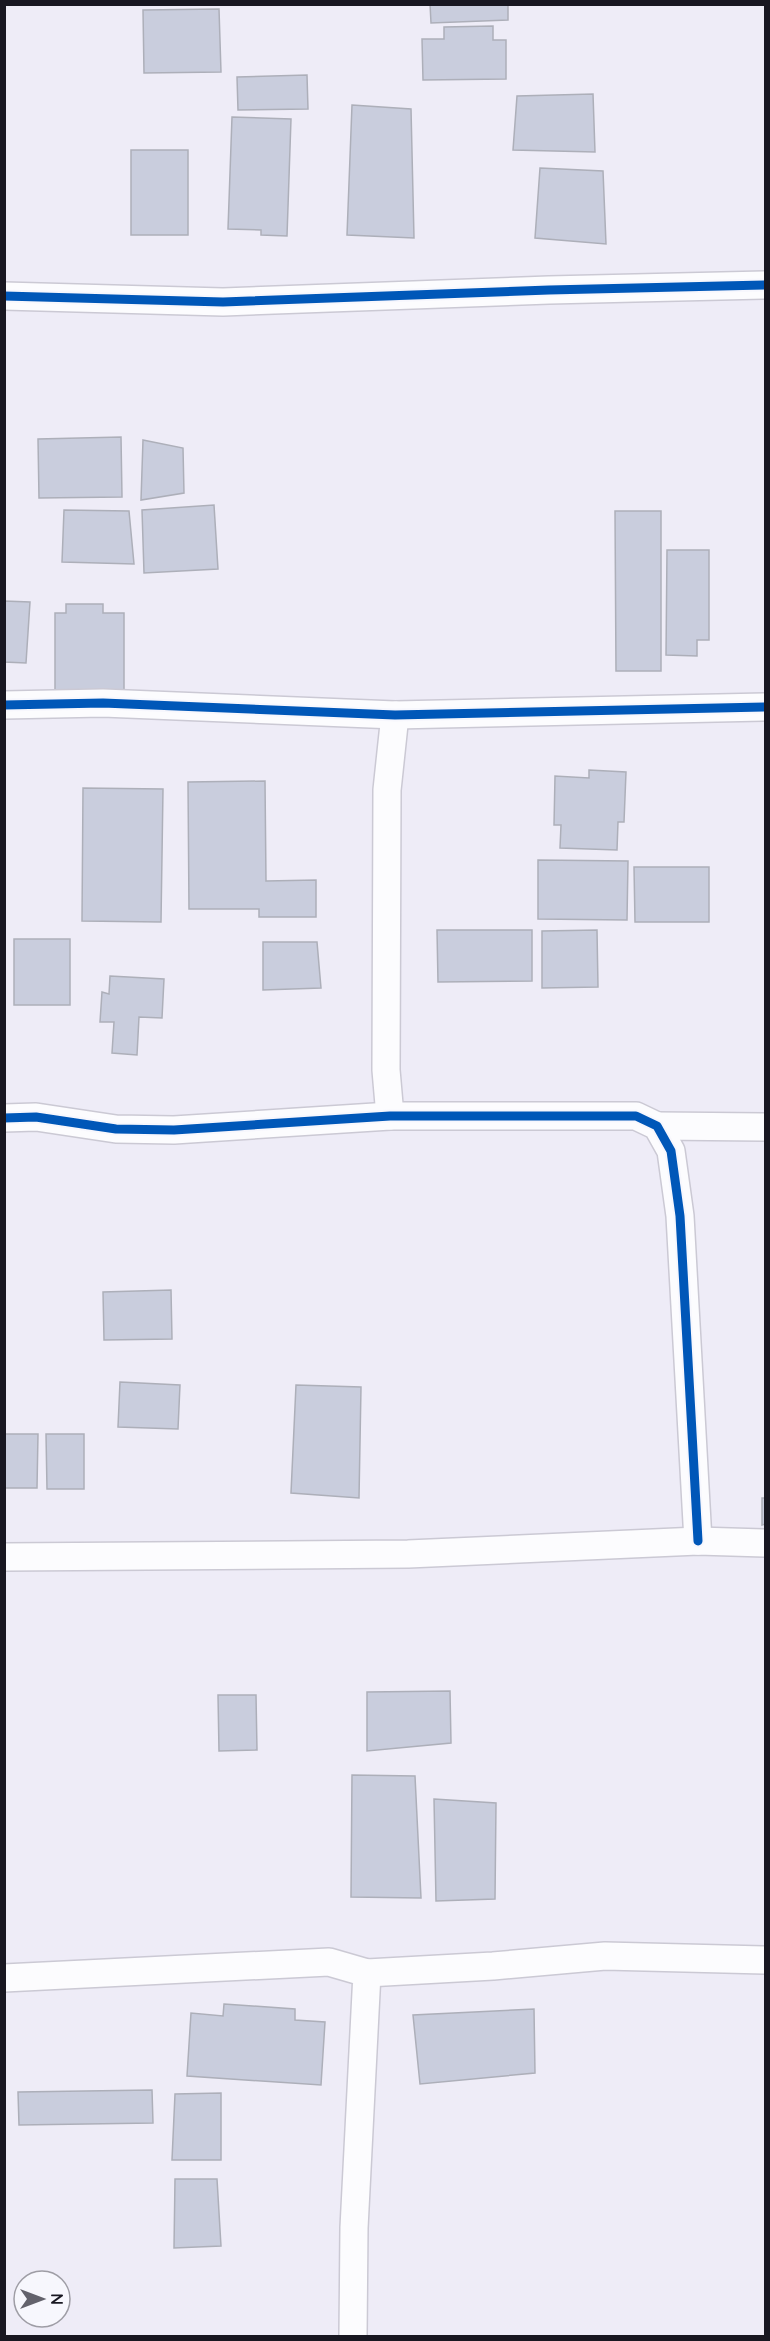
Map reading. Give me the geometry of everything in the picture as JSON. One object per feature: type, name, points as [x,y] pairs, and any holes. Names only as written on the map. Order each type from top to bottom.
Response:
[{"type":"street","points":[[4,296],[223,302],[765,285]]},
{"type":"street","points":[[4,705],[103,703],[395,715],[765,707]]},
{"type":"street","points":[[390,1116],[386,1070],[387,790],[395,715]]},
{"type":"street","points":[[4,1118],[36,1117],[116,1129],[174,1130],[390,1116],[636,1116],[657,1126],[765,1127]]},
{"type":"street","points":[[657,1126],[671,1151],[680,1216],[698,1541]]},
{"type":"street","points":[[4,1557],[408,1554],[698,1541],[765,1543]]},
{"type":"street","points":[[4,1978],[328,1962],[367,1973],[493,1966],[606,1956],[765,1960]]},
{"type":"street","points":[[352,2337],[354,2228],[367,1973]]},
{"type":"building","points":[[430,4],[508,4],[508,20],[431,23]]},
{"type":"building","points":[[219,9],[221,72],[144,73],[143,10]]},
{"type":"building","points":[[493,26],[493,40],[506,40],[506,79],[423,80],[422,39],[444,39],[444,27]]},
{"type":"building","points":[[307,75],[308,109],[238,110],[237,77]]},
{"type":"building","points":[[593,94],[595,152],[513,150],[517,96]]},
{"type":"building","points":[[352,105],[411,109],[414,238],[347,235]]},
{"type":"building","points":[[232,117],[291,119],[287,236],[261,235],[261,230],[228,229]]},
{"type":"building","points":[[131,150],[188,150],[188,235],[131,235]]},
{"type":"building","points":[[540,168],[603,171],[606,244],[535,238]]},
{"type":"building","points":[[121,437],[122,497],[39,498],[38,439]]},
{"type":"building","points":[[143,440],[183,448],[184,493],[141,500]]},
{"type":"building","points":[[214,505],[218,569],[144,573],[142,510]]},
{"type":"building","points":[[64,510],[129,511],[134,564],[62,562]]},
{"type":"building","points":[[615,511],[661,511],[661,671],[616,671]]},
{"type":"building","points":[[667,550],[709,550],[709,640],[697,640],[697,656],[666,655]]},
{"type":"building","points":[[4,601],[30,602],[26,663],[4,662]]},
{"type":"building","points":[[66,604],[103,604],[103,613],[124,613],[124,691],[55,691],[55,613],[66,613]]},
{"type":"building","points":[[589,770],[626,772],[624,822],[618,822],[617,850],[560,848],[561,825],[554,825],[555,776],[589,778]]},
{"type":"building","points":[[265,781],[266,881],[316,880],[316,917],[259,917],[259,909],[189,909],[188,782]]},
{"type":"building","points":[[83,788],[163,789],[161,922],[82,921]]},
{"type":"building","points":[[538,860],[628,861],[627,920],[538,919]]},
{"type":"building","points":[[634,867],[709,867],[709,922],[635,922]]},
{"type":"building","points":[[437,930],[532,930],[532,981],[438,982]]},
{"type":"building","points":[[597,930],[598,987],[542,988],[542,931]]},
{"type":"building","points":[[14,939],[70,939],[70,1005],[14,1005]]},
{"type":"building","points":[[263,942],[317,942],[321,988],[263,990]]},
{"type":"building","points":[[110,976],[164,979],[162,1018],[139,1017],[137,1055],[112,1053],[114,1022],[100,1022],[102,992],[109,994]]},
{"type":"building","points":[[171,1290],[172,1339],[104,1340],[103,1292]]},
{"type":"building","points":[[120,1382],[180,1385],[178,1429],[118,1427]]},
{"type":"building","points":[[296,1385],[361,1387],[359,1498],[291,1493]]},
{"type":"building","points":[[4,1434],[38,1434],[37,1488],[4,1488]]},
{"type":"building","points":[[46,1434],[84,1434],[84,1489],[47,1489]]},
{"type":"building","points":[[762,1498],[766,1498],[766,1524],[762,1525]]},
{"type":"building","points":[[450,1691],[451,1743],[367,1751],[367,1692]]},
{"type":"building","points":[[218,1695],[256,1695],[257,1750],[219,1751]]},
{"type":"building","points":[[352,1775],[415,1776],[421,1898],[351,1897]]},
{"type":"building","points":[[434,1799],[496,1803],[495,1899],[436,1901]]},
{"type":"building","points":[[224,2004],[295,2009],[295,2020],[325,2022],[321,2085],[187,2076],[191,2013],[223,2016]]},
{"type":"building","points":[[534,2009],[535,2073],[420,2084],[413,2015]]},
{"type":"building","points":[[152,2090],[153,2123],[19,2125],[18,2092]]},
{"type":"building","points":[[221,2093],[221,2160],[172,2160],[175,2094]]},
{"type":"building","points":[[175,2179],[217,2179],[221,2246],[174,2248]]},
{"type":"cycle path","points":[[4,296],[223,302],[766,285]]},
{"type":"cycle path","points":[[4,705],[103,703],[395,715],[766,707]]},
{"type":"cycle path","points":[[4,1118],[36,1117],[116,1129],[174,1130],[390,1116],[636,1116],[657,1126],[671,1151],[680,1216],[698,1541]]}]
